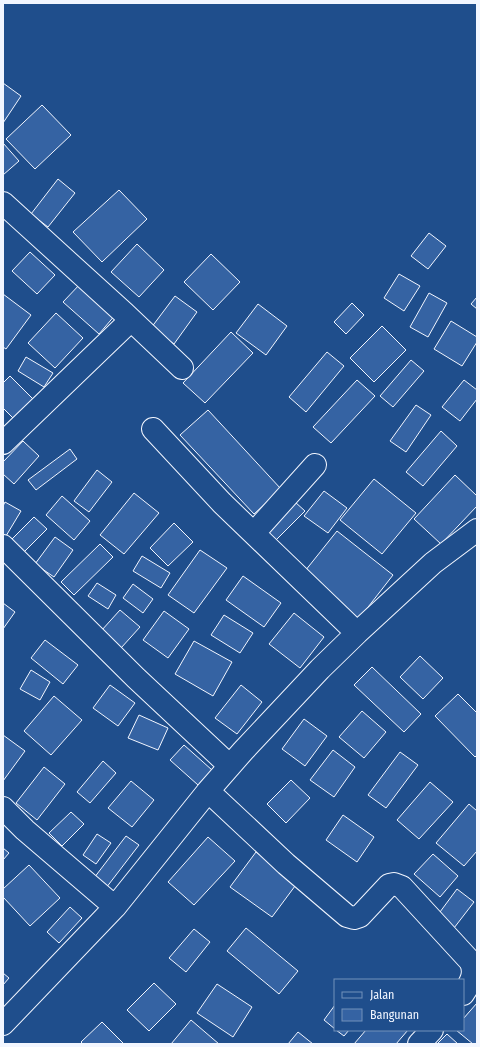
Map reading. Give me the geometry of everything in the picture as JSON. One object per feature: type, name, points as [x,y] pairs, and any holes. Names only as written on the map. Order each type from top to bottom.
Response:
[{"type":"street","points":[[3,203],[182,368]]},
{"type":"street","points":[[3,443],[131,320]]},
{"type":"street","points":[[153,429],[222,503],[357,633]]},
{"type":"street","points":[[254,533],[315,465]]},
{"type":"street","points":[[3,1024],[115,907],[230,766],[320,669],[433,564],[477,530]]},
{"type":"street","points":[[3,546],[136,678],[230,766]]},
{"type":"street","points":[[208,792],[286,864],[347,916],[354,918],[360,916],[389,885],[394,884],[402,887],[470,961],[474,972],[464,992]]},
{"type":"street","points":[[3,808],[25,830],[115,907]]},
{"type":"street","points":[[419,1044],[431,1031]]},
{"type":"building","points":[[3,83],[21,96],[3,123]]},
{"type":"building","points":[[42,105],[71,135],[35,169],[6,139]]},
{"type":"building","points":[[3,143],[19,161],[3,175]]},
{"type":"building","points":[[58,179],[75,193],[48,227],[31,214]]},
{"type":"building","points":[[119,190],[147,219],[102,262],[73,232]]},
{"type":"building","points":[[429,233],[446,246],[428,269],[411,256]]},
{"type":"building","points":[[137,244],[164,270],[139,297],[111,272]]},
{"type":"building","points":[[30,252],[55,275],[37,294],[12,271]]},
{"type":"building","points":[[211,254],[240,282],[213,310],[184,282]]},
{"type":"building","points":[[399,274],[420,286],[404,311],[384,298]]},
{"type":"building","points":[[81,283],[116,314],[99,334],[63,302]]},
{"type":"building","points":[[429,293],[447,303],[428,337],[410,327]]},
{"type":"building","points":[[3,294],[31,315],[6,349],[3,347]]},
{"type":"building","points":[[175,296],[197,312],[174,344],[151,328]]},
{"type":"building","points":[[477,297],[477,309],[471,304]]},
{"type":"building","points":[[352,303],[364,315],[346,334],[334,322]]},
{"type":"building","points":[[258,304],[287,326],[266,355],[236,333]]},
{"type":"building","points":[[56,313],[83,338],[55,368],[28,343]]},
{"type":"building","points":[[451,321],[477,337],[477,342],[462,366],[434,349]]},
{"type":"building","points":[[382,326],[406,350],[374,382],[350,358]]},
{"type":"building","points":[[231,332],[253,353],[205,403],[183,383]]},
{"type":"building","points":[[327,352],[344,366],[306,412],[289,397]]},
{"type":"building","points":[[26,357],[53,373],[44,387],[18,371]]},
{"type":"building","points":[[411,360],[424,371],[393,407],[380,396]]},
{"type":"building","points":[[10,376],[34,400],[14,419],[3,408],[3,383]]},
{"type":"building","points":[[357,380],[375,396],[331,443],[313,427]]},
{"type":"building","points":[[464,380],[477,390],[477,399],[460,421],[442,407]]},
{"type":"building","points":[[416,405],[431,415],[406,452],[390,441]]},
{"type":"building","points":[[208,410],[281,489],[254,514],[180,435]]},
{"type":"building","points":[[441,431],[457,446],[423,486],[406,472]]},
{"type":"building","points":[[23,441],[39,456],[14,484],[3,474],[3,462]]},
{"type":"building","points":[[70,449],[77,459],[36,490],[28,480]]},
{"type":"building","points":[[97,470],[112,482],[89,512],[74,501]]},
{"type":"building","points":[[455,475],[477,496],[477,506],[441,544],[414,519]]},
{"type":"building","points":[[374,479],[416,513],[382,554],[340,520]]},
{"type":"building","points":[[324,491],[347,508],[328,533],[304,516]]},
{"type":"building","points":[[134,493],[159,513],[124,554],[100,535]]},
{"type":"building","points":[[62,496],[90,521],[74,540],[46,515]]},
{"type":"building","points":[[5,502],[21,511],[6,536],[3,534],[3,506]]},
{"type":"building","points":[[295,502],[305,511],[274,542],[265,534]]},
{"type":"building","points":[[34,517],[47,529],[20,556],[8,543]]},
{"type":"building","points":[[174,523],[193,542],[168,566],[150,548]]},
{"type":"building","points":[[337,531],[393,575],[358,620],[301,576]]},
{"type":"building","points":[[55,537],[73,550],[54,577],[35,564]]},
{"type":"building","points":[[100,544],[113,557],[74,595],[61,582]]},
{"type":"building","points":[[200,550],[227,568],[194,613],[168,595]]},
{"type":"building","points":[[142,556],[170,573],[161,588],[133,571]]},
{"type":"building","points":[[243,576],[281,603],[264,627],[226,600]]},
{"type":"building","points":[[97,583],[116,595],[108,609],[88,596]]},
{"type":"building","points":[[133,584],[153,599],[143,613],[123,598]]},
{"type":"building","points":[[3,603],[15,612],[3,629]]},
{"type":"building","points":[[120,610],[140,627],[121,648],[101,631]]},
{"type":"building","points":[[164,611],[189,629],[168,658],[143,640]]},
{"type":"building","points":[[294,613],[324,637],[300,668],[269,644]]},
{"type":"building","points":[[224,615],[253,633],[240,653],[211,635]]},
{"type":"building","points":[[45,640],[78,665],[63,684],[31,658]]},
{"type":"building","points":[[194,641],[232,662],[213,696],[175,674]]},
{"type":"building","points":[[420,656],[443,678],[423,699],[400,677]]},
{"type":"building","points":[[372,667],[421,714],[404,732],[354,685]]},
{"type":"building","points":[[31,670],[50,682],[40,700],[20,689]]},
{"type":"building","points":[[110,685],[135,703],[118,726],[93,708]]},
{"type":"building","points":[[241,685],[262,702],[237,734],[215,718]]},
{"type":"building","points":[[458,694],[477,713],[477,755],[475,757],[435,716]]},
{"type":"building","points":[[54,696],[82,720],[51,755],[24,731]]},
{"type":"building","points":[[362,711],[386,732],[364,758],[339,737]]},
{"type":"building","points":[[139,715],[168,728],[158,750],[128,738]]},
{"type":"building","points":[[304,719],[327,736],[305,766],[282,749]]},
{"type":"building","points":[[3,735],[25,751],[3,781]]},
{"type":"building","points":[[184,745],[212,770],[198,785],[170,760]]},
{"type":"building","points":[[333,750],[355,767],[334,797],[310,780]]},
{"type":"building","points":[[400,752],[418,765],[386,808],[368,795]]},
{"type":"building","points":[[103,761],[116,773],[90,803],[77,792]]},
{"type":"building","points":[[44,767],[65,784],[37,820],[16,803]]},
{"type":"building","points":[[291,780],[310,798],[286,823],[267,804]]},
{"type":"building","points":[[131,781],[154,800],[132,827],[108,808]]},
{"type":"building","points":[[430,782],[453,802],[419,839],[397,820]]},
{"type":"building","points":[[469,804],[477,811],[477,851],[464,866],[436,843]]},
{"type":"building","points":[[71,812],[84,824],[62,846],[49,833]]},
{"type":"building","points":[[343,815],[374,837],[357,862],[326,840]]},
{"type":"building","points":[[97,834],[111,843],[96,864],[83,855]]},
{"type":"building","points":[[126,836],[139,845],[106,888],[94,878]]},
{"type":"building","points":[[208,837],[235,861],[194,905],[168,882]]},
{"type":"building","points":[[3,848],[9,853],[3,860]]},
{"type":"building","points":[[256,852],[298,882],[272,917],[230,887]]},
{"type":"building","points":[[433,854],[458,876],[440,897],[414,874]]},
{"type":"building","points":[[29,865],[60,898],[30,926],[3,897],[3,889]]},
{"type":"building","points":[[457,889],[474,902],[454,928],[437,916]]},
{"type":"building","points":[[70,907],[82,918],[59,943],[47,932]]},
{"type":"building","points":[[246,928],[298,971],[279,994],[227,951]]},
{"type":"building","points":[[194,929],[210,942],[186,972],[169,958]]},
{"type":"building","points":[[3,973],[9,978],[3,985]]},
{"type":"building","points":[[154,983],[176,1004],[149,1031],[127,1010]]},
{"type":"building","points":[[217,984],[252,1007],[233,1037],[197,1013]]},
{"type":"building","points":[[477,1003],[477,1044],[473,1044],[457,1031],[464,1031],[464,1018]]},
{"type":"building","points":[[334,1006],[334,1028],[324,1020]]},
{"type":"building","points":[[191,1020],[219,1044],[171,1044]]},
{"type":"building","points":[[102,1022],[124,1044],[83,1044],[81,1042]]},
{"type":"building","points":[[337,1031],[348,1031],[344,1036]]},
{"type":"building","points":[[365,1031],[407,1031],[396,1044],[354,1044]]},
{"type":"building","points":[[298,1032],[313,1044],[288,1044]]},
{"type":"building","points":[[447,1034],[458,1044],[437,1044]]}]
